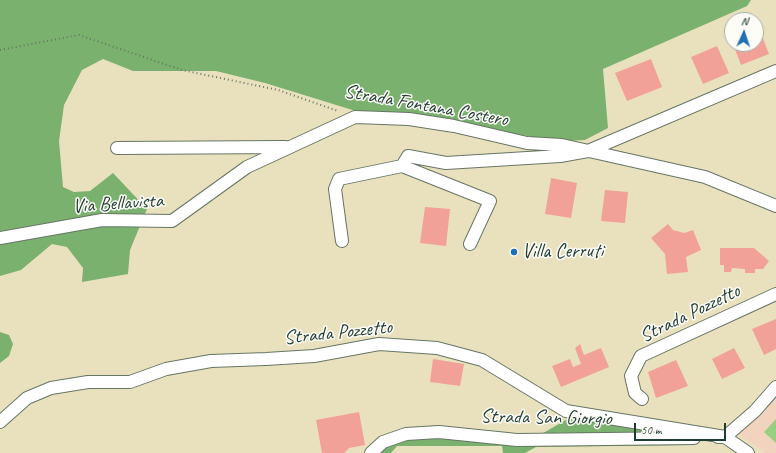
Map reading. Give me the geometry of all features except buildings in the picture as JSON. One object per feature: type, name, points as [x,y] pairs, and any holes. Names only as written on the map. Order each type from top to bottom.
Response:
[{"type":"street","points":[[402,166],[408,156],[446,163],[560,156],[588,151],[776,71]]},
{"type":"street","name":"Via Bellavista","points":[[0,238],[102,220],[172,222],[247,167],[355,117]]},
{"type":"street","name":"Strada Fontana Costero","points":[[355,117],[409,119],[454,126],[527,143],[562,145],[705,177],[776,206]]},
{"type":"street","name":"Via Bellavista","points":[[117,148],[291,147]]},
{"type":"street","points":[[342,241],[335,189],[339,179],[402,166],[490,201],[470,244]]},
{"type":"street","name":"Strada Pozzetto","points":[[642,399],[635,393],[631,376],[641,356],[776,294]]},
{"type":"street","name":"Strada Pozzetto","points":[[0,422],[27,398],[51,388],[88,382],[130,382],[166,369],[211,361],[314,356],[379,344],[437,348],[482,360],[566,411],[725,437]]},
{"type":"street","points":[[748,453],[725,437],[755,411],[776,387]]},
{"type":"street","name":"Strada San Giorgio","points":[[371,453],[383,442],[406,434],[439,432],[517,440],[725,437]]},
{"type":"path","name":"Strada Fontana Costero","points":[[0,50],[80,35],[182,70],[278,90],[355,117]]},
{"type":"shaded area","points":[[776,392],[776,453],[765,453],[736,432]]},
{"type":"green space","points":[[0,0],[751,0],[747,6],[733,12],[724,12],[724,16],[603,69],[608,128],[585,140],[565,141],[533,137],[420,116],[359,112],[265,83],[216,71],[133,71],[103,59],[82,70],[64,105],[59,141],[63,187],[74,192],[90,191],[113,173],[147,209],[130,250],[128,274],[82,282],[83,268],[67,247],[52,244],[21,270],[0,276]]},
{"type":"green space","points":[[0,332],[9,335],[13,344],[9,356],[0,363]]},
{"type":"green space","points":[[571,417],[655,432],[693,445],[536,447],[525,453],[503,453],[502,446],[397,446],[391,453],[378,453],[383,447],[419,437],[524,444]]},
{"type":"green space","points":[[776,419],[776,443],[764,432]]},
{"type":"place","name":"Villa Cerruti","points":[[514,252]]}]
